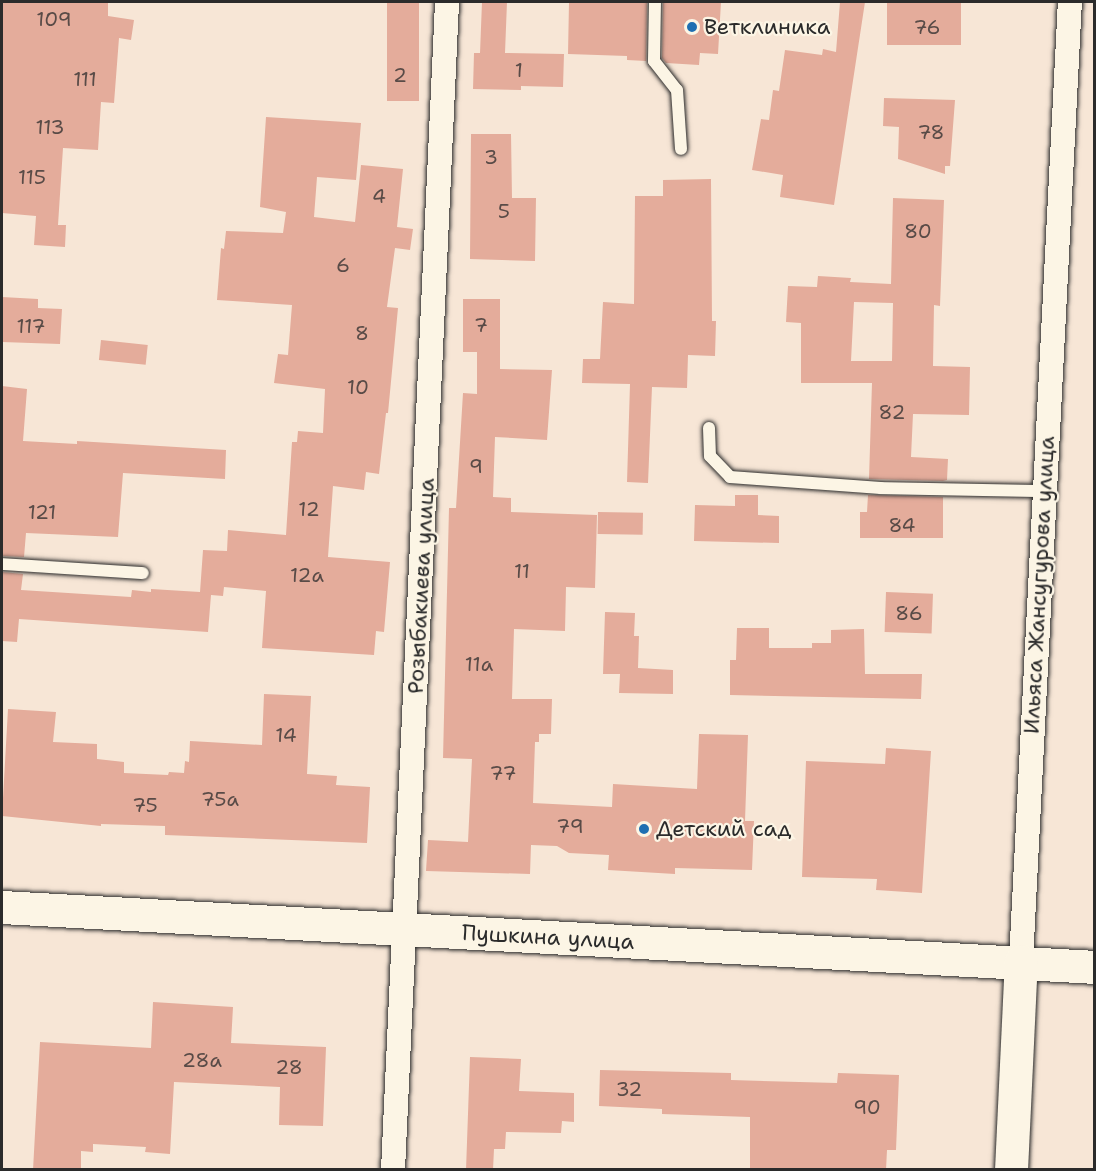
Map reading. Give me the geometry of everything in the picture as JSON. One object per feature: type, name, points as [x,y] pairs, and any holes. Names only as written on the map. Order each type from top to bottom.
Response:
[{"type":"main road","name":"Пушкина улица","points":[[2,907],[1095,967]]},
{"type":"main road","name":"Ильяса Жансугурова улица","points":[[1011,1170],[1021,962]]},
{"type":"street","name":"Розыбакиева улица","points":[[393,1170],[447,2]]},
{"type":"street","name":"Ильяса Жансугурова улица","points":[[1021,962],[1070,2]]},
{"type":"lane","points":[[655,2],[654,61],[677,90],[681,149]]},
{"type":"lane","points":[[709,428],[710,456],[730,477],[881,488],[1044,491]]},
{"type":"lane","points":[[2,564],[143,573]]},
{"type":"building","points":[[2,2],[108,3],[108,16],[134,20],[131,40],[119,38],[114,103],[101,102],[98,150],[63,148],[58,225],[66,225],[65,247],[34,245],[36,216],[2,213]]},
{"type":"building","points":[[387,2],[419,2],[419,101],[387,101]]},
{"type":"building","points":[[482,2],[507,2],[505,53],[564,54],[563,87],[521,86],[521,90],[473,89],[474,53],[480,53]]},
{"type":"building","points":[[569,2],[647,2],[646,61],[627,60],[627,56],[568,54]]},
{"type":"building","name":"Ветклиника","points":[[663,2],[721,2],[718,54],[700,53],[699,65],[666,63],[662,58]]},
{"type":"building","points":[[840,2],[865,2],[834,205],[780,197],[783,175],[752,170],[761,119],[769,120],[773,90],[779,91],[785,50],[822,55],[823,49],[836,52]]},
{"type":"building","points":[[887,2],[961,2],[961,45],[887,45]]},
{"type":"building","points":[[884,98],[955,100],[950,166],[945,166],[945,174],[898,159],[899,127],[883,126]]},
{"type":"building","points":[[266,117],[361,123],[356,180],[317,177],[314,217],[355,222],[361,165],[403,169],[397,227],[413,229],[410,250],[395,248],[387,307],[398,308],[388,413],[386,413],[379,474],[366,472],[364,490],[333,486],[328,557],[390,562],[384,632],[376,631],[374,655],[262,648],[266,591],[224,587],[223,596],[211,595],[208,632],[19,619],[17,642],[2,641],[2,572],[23,574],[21,590],[131,597],[132,590],[200,592],[203,550],[227,551],[228,530],[286,535],[292,442],[297,442],[298,431],[323,433],[325,389],[274,383],[278,354],[288,355],[292,305],[217,300],[221,248],[224,249],[226,231],[283,233],[286,212],[260,207]]},
{"type":"building","points":[[471,134],[511,134],[512,198],[536,198],[535,261],[470,259]]},
{"type":"building","points":[[711,179],[712,321],[716,321],[715,356],[688,355],[687,388],[652,387],[648,483],[627,482],[630,384],[582,383],[583,359],[600,359],[603,302],[634,304],[635,196],[663,196],[663,180]]},
{"type":"building","points":[[893,198],[944,200],[940,306],[934,305],[933,366],[970,367],[969,415],[913,414],[911,457],[948,459],[947,480],[869,479],[872,383],[801,383],[801,323],[786,322],[788,286],[817,287],[818,276],[851,278],[850,282],[891,284]],"holes":[[[854,302],[893,303],[892,361],[851,361]]]},
{"type":"building","points":[[2,297],[38,299],[38,308],[62,309],[60,344],[2,342]]},
{"type":"building","points":[[463,299],[500,299],[500,369],[552,370],[547,440],[495,437],[493,497],[511,498],[511,512],[597,515],[595,588],[566,587],[565,631],[514,629],[512,699],[552,699],[551,734],[539,734],[539,742],[535,742],[533,803],[612,807],[613,784],[697,789],[699,734],[748,735],[745,821],[754,821],[752,870],[675,868],[675,874],[608,870],[609,855],[569,853],[557,846],[531,845],[530,874],[426,871],[428,840],[468,842],[472,759],[443,758],[449,508],[456,508],[463,393],[477,394],[477,352],[463,352]]},
{"type":"building","points":[[101,340],[148,345],[146,365],[99,360]]},
{"type":"building","points":[[2,386],[27,389],[23,441],[77,444],[77,441],[226,450],[225,479],[123,473],[118,537],[26,533],[24,557],[2,556]]},
{"type":"building","points":[[735,495],[758,495],[758,515],[779,516],[779,543],[694,541],[695,505],[735,506]]},
{"type":"building","points":[[868,495],[943,497],[943,538],[860,538],[860,512],[867,512]]},
{"type":"building","points":[[598,512],[643,513],[643,535],[598,534]]},
{"type":"building","points":[[886,592],[933,594],[932,634],[885,632]]},
{"type":"building","points":[[605,612],[635,613],[634,636],[639,636],[638,668],[673,670],[673,694],[619,693],[620,674],[603,674]]},
{"type":"building","points":[[737,628],[769,628],[769,648],[812,648],[812,643],[831,643],[831,630],[864,629],[865,674],[922,674],[921,699],[730,695],[730,660],[736,660]]},
{"type":"building","points":[[264,694],[311,696],[307,774],[337,776],[336,785],[370,787],[367,843],[165,835],[165,826],[101,824],[101,826],[2,816],[8,709],[56,712],[53,742],[97,744],[97,759],[124,762],[124,773],[168,775],[169,772],[184,773],[185,761],[189,762],[190,741],[262,745]]},
{"type":"building","points":[[886,748],[931,751],[922,893],[876,890],[877,879],[802,877],[806,761],[885,764]]},
{"type":"building","points":[[153,1002],[233,1007],[231,1043],[326,1047],[323,1126],[279,1125],[280,1087],[174,1082],[170,1154],[145,1152],[146,1147],[93,1144],[93,1152],[81,1151],[81,1170],[33,1170],[40,1042],[151,1048]]},
{"type":"building","points":[[470,1057],[521,1059],[519,1091],[574,1093],[574,1122],[562,1121],[561,1133],[506,1132],[505,1149],[494,1149],[493,1170],[466,1170]]},
{"type":"building","points":[[600,1070],[731,1073],[731,1080],[837,1083],[838,1073],[899,1075],[896,1150],[887,1150],[886,1170],[750,1170],[750,1117],[662,1114],[662,1109],[599,1106]]},
{"type":"place","name":"Ветклиника","points":[[692,27]]},
{"type":"place","name":"Детский сад","points":[[644,829]]}]
